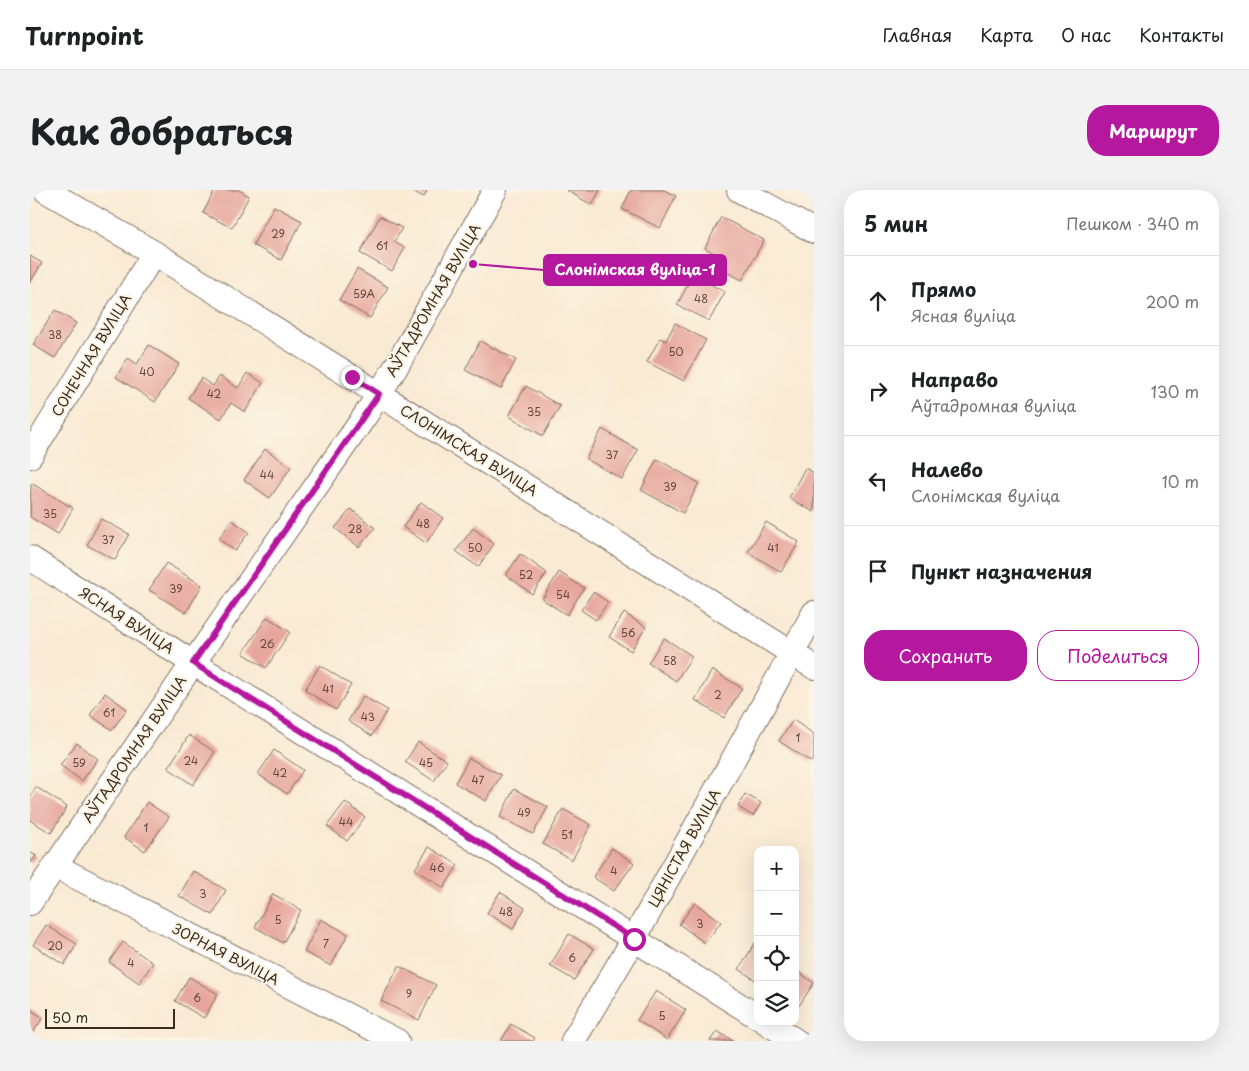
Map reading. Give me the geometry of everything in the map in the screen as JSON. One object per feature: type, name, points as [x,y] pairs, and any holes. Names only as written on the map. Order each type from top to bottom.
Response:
[{"type":"street","name":"СЛОНІМСКАЯ ВУЛІЦА","points":[[45,190],[154,253],[814,667]]},
{"type":"street","name":"АЎТАДРОМНАЯ ВУЛІЦА","points":[[30,904],[193,663],[379,394],[445,281],[495,190]]},
{"type":"street","points":[[739,190],[814,231]]},
{"type":"street","name":"СОНЕЧНАЯ ВУЛІЦА","points":[[30,456],[154,253]]},
{"type":"street","name":"ЯСНАЯ ВУЛІЦА","points":[[30,558],[193,663],[754,1014]]},
{"type":"street","name":"ЦЯНІСТАЯ ВУЛІЦА","points":[[573,1041],[634,939],[814,613]]},
{"type":"street","name":"ЗОРНАЯ ВУЛІЦА","points":[[55,866],[397,1041]]},
{"type":"street","points":[[772,1026],[796,1041]]},
{"type":"building","points":[[215,190],[239,190],[249,196],[232,228],[203,213]]},
{"type":"building","points":[[410,190],[427,190],[424,197]]},
{"type":"building","points":[[566,190],[600,190],[592,205]]},
{"type":"building","points":[[631,190],[664,190],[676,196],[660,228],[622,209]]},
{"type":"building","points":[[274,206],[302,221],[281,260],[253,245]]},
{"type":"building","points":[[380,216],[402,228],[394,242],[405,248],[392,271],[360,253]]},
{"type":"building","points":[[721,217],[764,240],[742,280],[711,264],[716,254],[705,248]]},
{"type":"building","points":[[30,256],[42,263],[30,283]]},
{"type":"building","points":[[357,269],[388,287],[370,318],[339,300]]},
{"type":"building","points":[[693,275],[725,292],[709,321],[677,305]]},
{"type":"building","points":[[55,310],[76,323],[55,358],[33,345]]},
{"type":"building","points":[[675,323],[706,340],[684,381],[647,362],[660,338],[666,341]]},
{"type":"building","points":[[480,341],[516,360],[501,389],[465,370]]},
{"type":"building","points":[[149,345],[179,364],[155,402],[116,377],[128,358],[137,364]]},
{"type":"building","points":[[247,373],[263,383],[245,412],[231,403],[221,419],[188,398],[201,378],[213,386],[220,376],[238,388]]},
{"type":"building","points":[[526,386],[560,406],[543,436],[509,416]]},
{"type":"building","points":[[602,429],[638,450],[622,479],[586,459]]},
{"type":"building","points":[[265,449],[291,467],[270,498],[244,480]]},
{"type":"building","points":[[657,459],[699,483],[683,513],[641,490]]},
{"type":"building","points":[[805,468],[814,473],[814,512],[789,498]]},
{"type":"building","points":[[31,483],[73,508],[58,534],[30,517]]},
{"type":"building","points":[[421,502],[443,518],[426,543],[403,527]]},
{"type":"building","points":[[351,509],[375,528],[359,547],[335,528]]},
{"type":"building","points":[[101,519],[129,534],[115,560],[87,545]]},
{"type":"building","points":[[232,520],[249,532],[235,551],[219,539]]},
{"type":"building","points":[[766,522],[799,542],[781,572],[748,552]]},
{"type":"building","points":[[473,528],[494,544],[478,567],[456,551]]},
{"type":"building","points":[[520,554],[547,573],[532,594],[506,575]]},
{"type":"building","points":[[166,563],[202,585],[186,613],[149,590]]},
{"type":"building","points":[[559,572],[584,588],[567,615],[542,599]]},
{"type":"building","points":[[593,592],[608,602],[596,620],[581,610]]},
{"type":"building","points":[[624,613],[646,627],[631,651],[609,637]]},
{"type":"building","points":[[267,617],[290,632],[266,668],[243,653]]},
{"type":"building","points":[[664,638],[692,656],[676,681],[648,663]]},
{"type":"building","points":[[320,665],[351,685],[336,710],[305,690]]},
{"type":"building","points":[[712,670],[742,688],[724,718],[695,700]]},
{"type":"building","points":[[105,693],[127,709],[112,730],[90,715]]},
{"type":"building","points":[[363,696],[387,710],[372,736],[348,721]]},
{"type":"building","points":[[793,720],[814,734],[814,758],[811,762],[779,741]]},
{"type":"building","points":[[189,735],[215,752],[193,785],[168,768]]},
{"type":"building","points":[[418,742],[447,761],[434,781],[405,762]]},
{"type":"building","points":[[77,743],[98,759],[82,781],[60,765]]},
{"type":"building","points":[[274,750],[303,770],[287,794],[258,774]]},
{"type":"building","points":[[469,758],[501,775],[486,801],[455,783]]},
{"type":"building","points":[[36,787],[67,807],[51,833],[30,820],[30,797]]},
{"type":"building","points":[[514,789],[548,807],[533,834],[500,817]]},
{"type":"building","points":[[745,794],[761,803],[753,816],[738,807]]},
{"type":"building","points":[[147,802],[169,817],[145,851],[124,837]]},
{"type":"building","points":[[345,802],[365,817],[347,841],[327,826]]},
{"type":"building","points":[[563,809],[591,825],[572,860],[543,844]]},
{"type":"building","points":[[429,847],[458,865],[444,888],[415,869]]},
{"type":"building","points":[[612,848],[634,863],[614,891],[593,877]]},
{"type":"building","points":[[30,852],[36,856],[30,864]]},
{"type":"building","points":[[193,871],[226,890],[213,915],[179,896]]},
{"type":"building","points":[[500,892],[525,908],[513,929],[487,913]]},
{"type":"building","points":[[273,894],[301,910],[283,943],[255,927]]},
{"type":"building","points":[[695,903],[721,922],[705,943],[679,924]]},
{"type":"building","points":[[321,919],[348,934],[331,966],[304,952]]},
{"type":"building","points":[[46,925],[77,944],[64,965],[33,945]]},
{"type":"building","points":[[569,934],[594,949],[574,980],[550,966]]},
{"type":"building","points":[[123,942],[153,963],[139,983],[109,962]]},
{"type":"building","points":[[754,945],[754,979],[739,969]]},
{"type":"building","points":[[399,966],[436,985],[419,1020],[381,1001]]},
{"type":"building","points":[[799,972],[814,983],[799,1006]]},
{"type":"building","points":[[189,977],[218,994],[204,1018],[175,1001]]},
{"type":"building","points":[[656,991],[686,1010],[667,1040],[637,1020]]},
{"type":"building","points":[[30,1009],[43,1018],[30,1036]]},
{"type":"building","points":[[511,1024],[535,1038],[533,1041],[501,1041]]},
{"type":"building","points":[[717,1031],[733,1041],[710,1041]]},
{"type":"place","name":"Слонімская вуліца-1","points":[[473,264]]},
{"type":"route","points":[[352,377],[379,394],[193,663],[634,939]]}]
